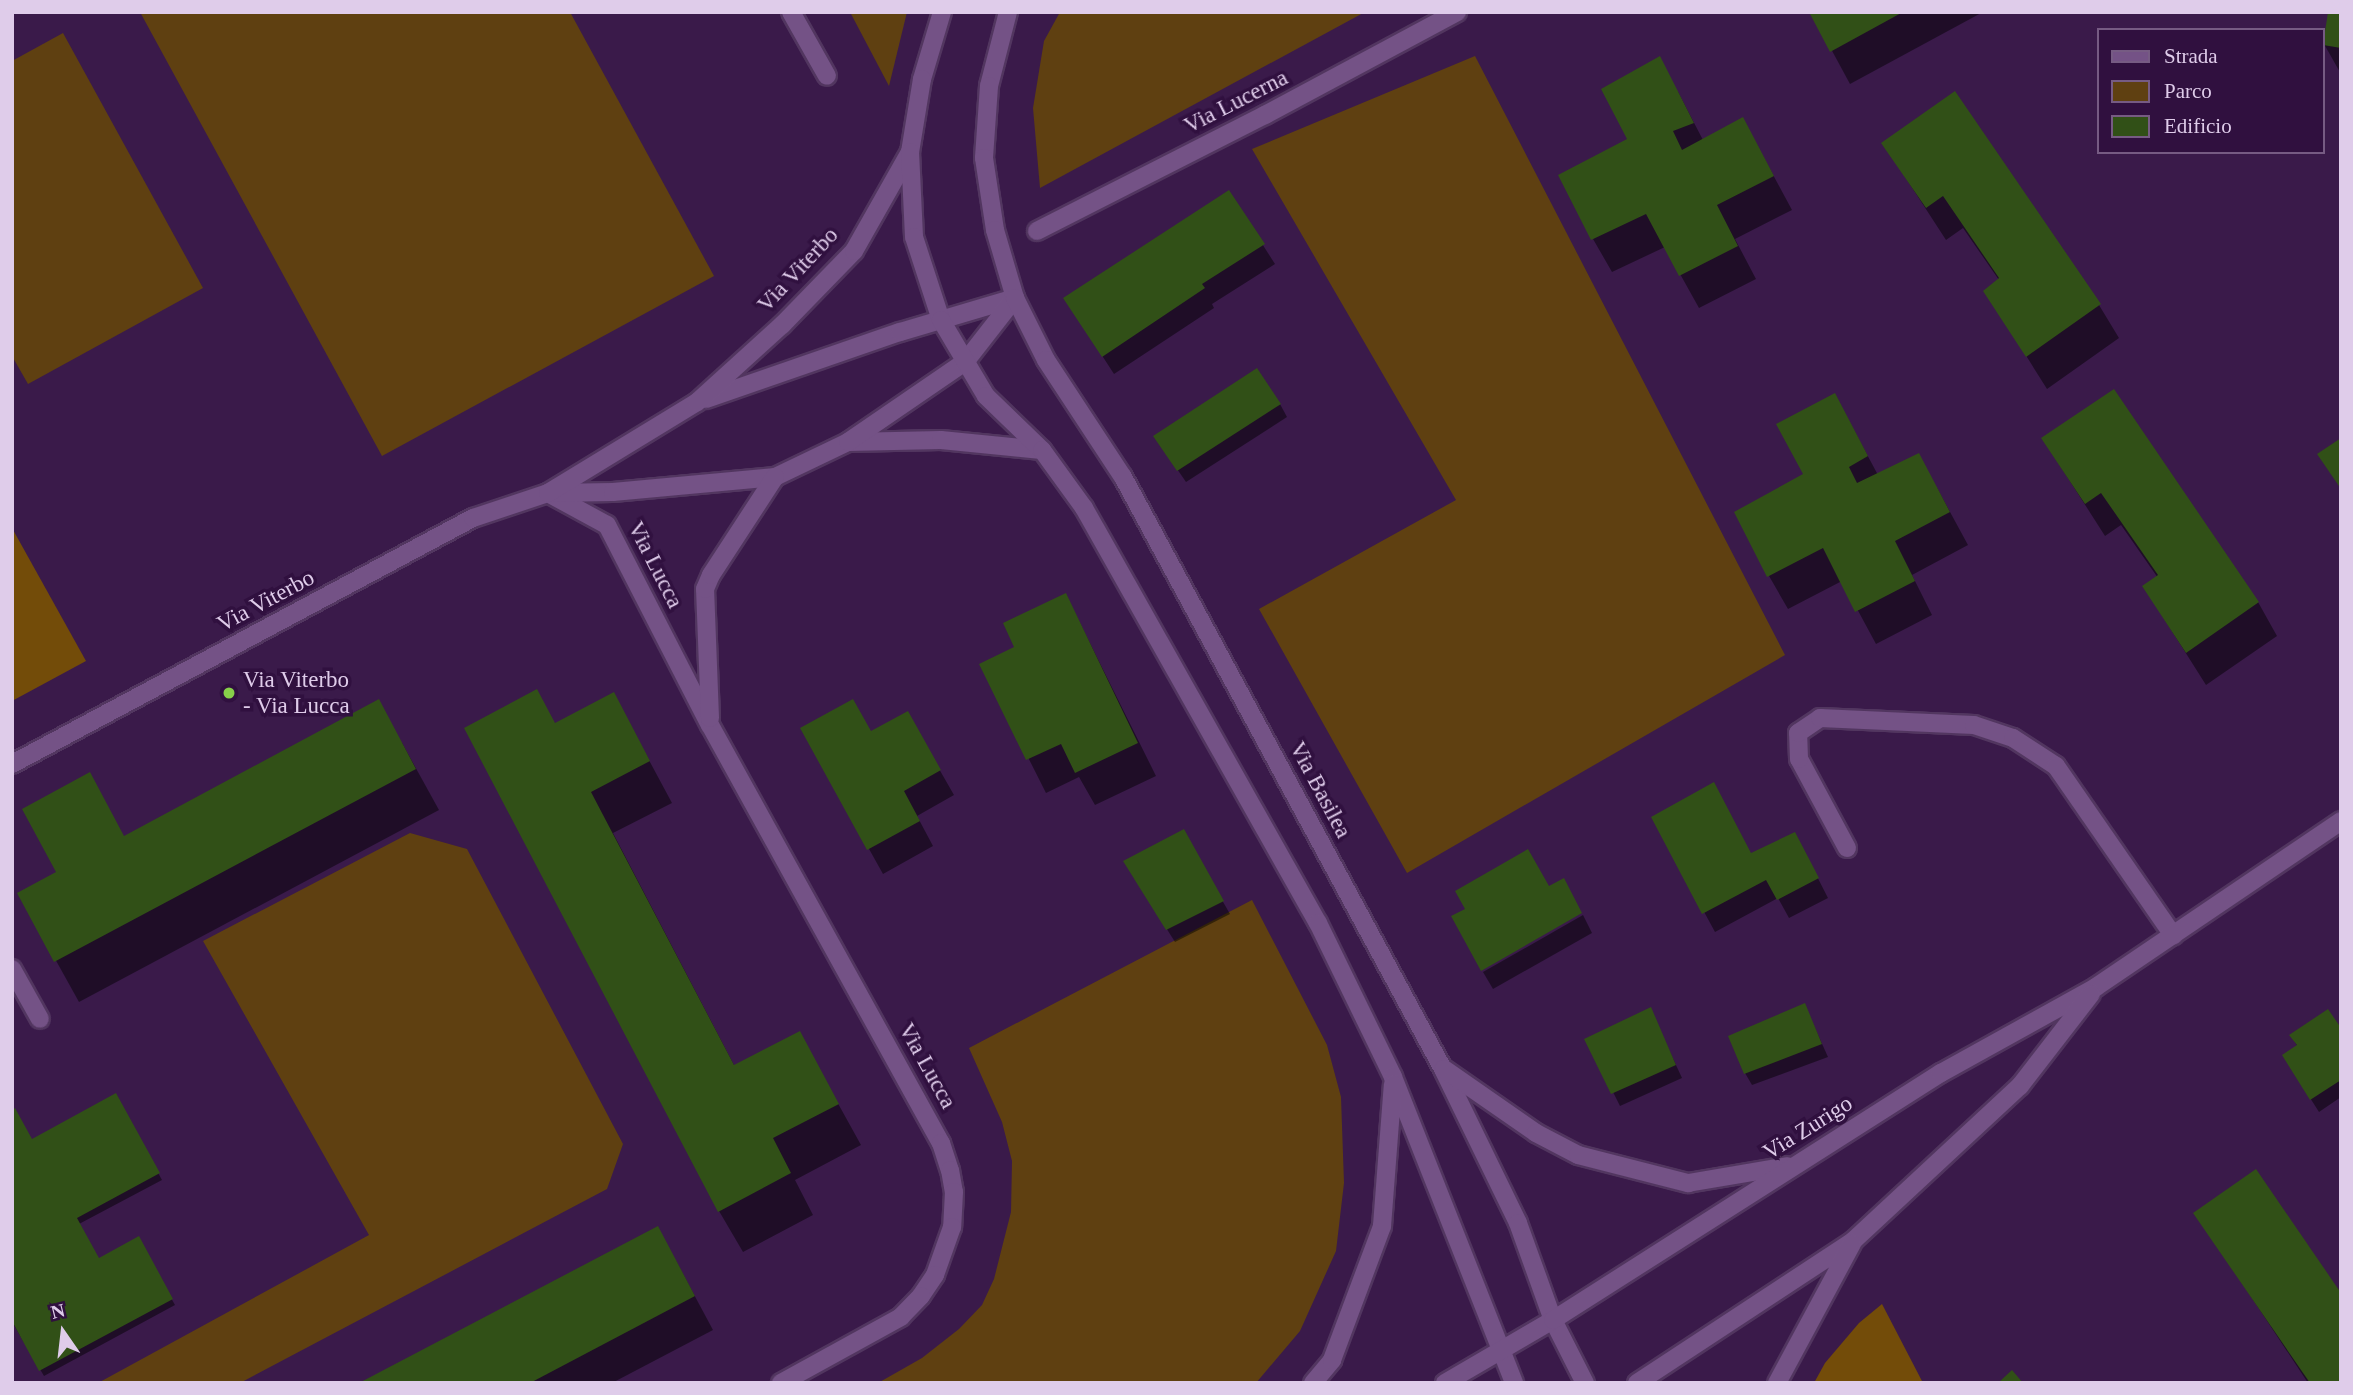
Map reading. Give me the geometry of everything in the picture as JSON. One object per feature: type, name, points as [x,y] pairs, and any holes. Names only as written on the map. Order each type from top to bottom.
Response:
[{"type":"main road","points":[[791,12],[827,76]]},
{"type":"main road","points":[[942,12],[922,79],[910,152],[914,237],[942,320],[986,396],[1042,450],[1084,508],[1312,913],[1393,1077],[1514,1383]]},
{"type":"main road","name":"Via Basilea","points":[[1008,12],[989,86],[984,158],[995,230],[1015,298],[1046,359],[1123,477],[1443,1069],[1518,1223],[1553,1320],[1585,1383]]},
{"type":"main road","name":"Via Lucerna","points":[[1037,231],[1457,12]]},
{"type":"main road","name":"Via Viterbo","points":[[12,764],[473,518],[548,493],[697,402],[782,325],[854,251],[910,152]]},
{"type":"main road","points":[[942,320],[1015,298]]},
{"type":"main road","points":[[965,362],[1015,298]]},
{"type":"main road","name":"Via Viterbo","points":[[697,402],[942,320]]},
{"type":"main road","name":"Via Viterbo","points":[[548,493],[612,492],[775,477],[848,442],[965,362]]},
{"type":"main road","name":"Via Viterbo","points":[[848,442],[942,440],[1042,450]]},
{"type":"main road","name":"Via Lucca","points":[[710,725],[705,589],[711,575],[775,477]]},
{"type":"main road","name":"Via Lucca","points":[[548,493],[607,525],[710,725],[941,1143],[954,1192],[952,1227],[943,1257],[935,1275],[915,1304],[901,1317],[781,1383]]},
{"type":"main road","points":[[1847,848],[1799,759],[1798,733],[1820,718],[1974,725],[2013,738],[2056,766],[2173,935]]},
{"type":"main road","name":"Via Zurigo","points":[[1445,1383],[1553,1320],[1941,1073],[2096,987],[2341,821]]},
{"type":"main road","points":[[12,968],[40,1019]]},
{"type":"main road","name":"Via Zurigo","points":[[1637,1383],[1853,1241],[2021,1086],[2096,987]]},
{"type":"main road","points":[[1443,1069],[1536,1133],[1578,1154],[1688,1184],[1795,1165]]},
{"type":"main road","points":[[1313,1383],[1332,1360],[1382,1226],[1393,1077]]},
{"type":"main road","points":[[1777,1383],[1853,1241]]},
{"type":"green space","points":[[140,12],[570,12],[714,276],[382,456]]},
{"type":"green space","points":[[850,12],[907,12],[889,86]]},
{"type":"green space","points":[[1060,12],[1365,12],[1040,188],[1033,108],[1044,41]]},
{"type":"green space","points":[[63,33],[203,288],[28,384],[12,356],[12,61]]},
{"type":"green space","points":[[1475,56],[1785,655],[1407,873],[1259,609],[1456,500],[1252,149]]},
{"type":"green space","points":[[410,833],[467,849],[623,1144],[607,1189],[240,1383],[98,1383],[369,1235],[203,941]]},
{"type":"green space","points":[[1252,900],[1327,1045],[1341,1097],[1344,1183],[1336,1251],[1300,1331],[1256,1383],[878,1383],[922,1358],[959,1329],[982,1305],[994,1279],[1011,1212],[1012,1161],[1002,1122],[969,1048]]},
{"type":"shaded area","points":[[12,528],[86,661],[12,701]]},
{"type":"shaded area","points":[[1882,1304],[1923,1383],[1814,1383],[1825,1363],[1859,1323]]},
{"type":"building","points":[[1809,12],[1903,12],[1830,52]]},
{"type":"building","points":[[2328,12],[2341,12],[2341,48],[2325,45]]},
{"type":"building","points":[[1660,56],[1694,123],[1673,131],[1682,150],[1743,117],[1774,176],[1717,205],[1738,246],[1679,276],[1646,214],[1591,240],[1558,175],[1627,139],[1601,89]]},
{"type":"building","points":[[1955,91],[2101,304],[2026,357],[1983,291],[1999,278],[1943,196],[1926,208],[1881,143]]},
{"type":"building","points":[[1229,190],[1265,244],[1202,284],[1205,288],[1102,357],[1063,298]]},
{"type":"building","points":[[1257,368],[1281,404],[1177,471],[1153,436]]},
{"type":"building","points":[[2114,389],[2259,602],[2186,653],[2142,586],[2158,575],[2101,493],[2085,504],[2041,438]]},
{"type":"building","points":[[1835,393],[1868,456],[1849,467],[1857,483],[1919,453],[1950,512],[1895,541],[1915,581],[1855,612],[1823,548],[1767,577],[1734,512],[1803,474],[1776,424]]},
{"type":"building","points":[[2341,438],[2341,489],[2317,454]]},
{"type":"building","points":[[1066,593],[1138,743],[1075,773],[1061,744],[1026,760],[979,664],[1014,647],[1003,623]]},
{"type":"building","points":[[537,689],[555,723],[614,692],[650,761],[591,792],[734,1065],[800,1031],[839,1104],[773,1138],[791,1173],[718,1212],[464,728]]},
{"type":"building","points":[[379,699],[416,769],[54,962],[17,893],[56,872],[22,809],[90,772],[124,836]]},
{"type":"building","points":[[853,699],[871,731],[908,711],[941,770],[904,791],[920,821],[867,850],[800,728]]},
{"type":"building","points":[[1714,782],[1751,853],[1795,832],[1819,878],[1777,900],[1766,880],[1702,914],[1651,817]]},
{"type":"building","points":[[1184,829],[1224,901],[1166,930],[1123,861]]},
{"type":"building","points":[[1528,849],[1549,886],[1564,878],[1582,913],[1481,971],[1451,916],[1465,909],[1455,891]]},
{"type":"building","points":[[1805,1003],[1822,1044],[1744,1074],[1728,1036]]},
{"type":"building","points":[[1651,1007],[1676,1065],[1611,1094],[1584,1039]]},
{"type":"building","points":[[2328,1009],[2341,1028],[2341,1080],[2310,1100],[2282,1055],[2297,1045],[2289,1035]]},
{"type":"building","points":[[116,1093],[160,1173],[77,1218],[99,1258],[139,1236],[173,1299],[39,1371],[12,1321],[12,1110],[15,1108],[32,1139]]},
{"type":"building","points":[[2256,1169],[2341,1293],[2341,1383],[2310,1383],[2193,1213]]},
{"type":"building","points":[[658,1226],[695,1296],[530,1383],[359,1383]]},
{"type":"building","points":[[2012,1370],[2023,1383],[1998,1383]]},
{"type":"place","name":"Via Viterbo - Via Lucca","points":[[229,693]]}]
